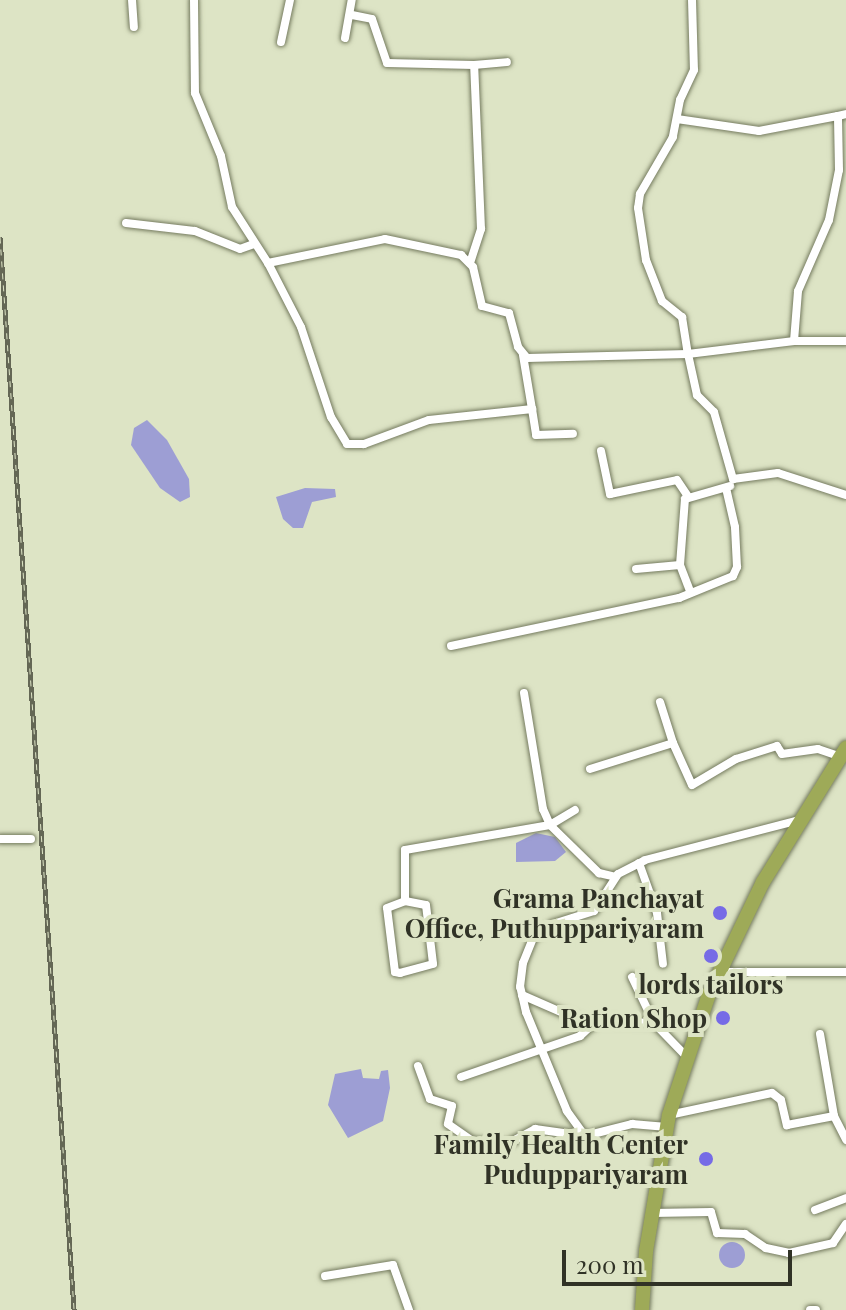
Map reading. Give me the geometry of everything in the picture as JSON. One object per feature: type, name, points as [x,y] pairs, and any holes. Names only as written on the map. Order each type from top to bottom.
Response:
[{"type":"highway","points":[[642,1310],[652,1213],[668,1121],[687,1057],[718,972],[800,820],[844,755]]},
{"type":"street","points":[[132,0],[134,27]]},
{"type":"street","points":[[194,0],[195,93],[221,156],[232,207],[268,263],[301,327],[331,417],[347,444],[364,444],[429,420],[532,409]]},
{"type":"street","points":[[281,42],[290,0]]},
{"type":"street","points":[[345,38],[352,15],[352,0]]},
{"type":"street","points":[[692,0],[694,70],[677,119],[638,208],[646,260],[662,301],[682,317],[697,395],[714,412],[733,479]]},
{"type":"street","points":[[352,15],[372,19],[387,63],[474,65],[507,62]]},
{"type":"street","points":[[474,65],[481,229],[470,263],[482,306],[509,313],[523,355],[536,435],[573,434]]},
{"type":"street","points":[[677,119],[759,131],[842,115],[836,188],[829,220],[798,291],[794,341]]},
{"type":"street","points":[[126,223],[195,231],[240,249],[254,244]]},
{"type":"street","points":[[268,263],[385,239],[449,251],[470,263]]},
{"type":"street","points":[[523,355],[540,360],[688,354],[794,341],[846,341]]},
{"type":"street","points":[[601,451],[610,494],[677,480],[687,495],[680,565],[690,591]]},
{"type":"street","points":[[451,646],[564,624],[690,591],[737,571],[726,489],[733,479],[778,473],[846,495]]},
{"type":"street","points":[[687,495],[726,489]]},
{"type":"street","points":[[636,569],[680,565]]},
{"type":"street","points":[[524,693],[540,796],[550,825],[599,873],[616,877]]},
{"type":"street","points":[[660,702],[673,743],[692,785],[736,759],[777,746],[782,754],[818,749],[844,755]]},
{"type":"street","points":[[590,769],[673,743]]},
{"type":"street","points":[[405,901],[405,850],[550,825],[575,810]]},
{"type":"street","points":[[585,1136],[567,1111],[522,995],[523,963],[533,938],[553,924],[594,911],[616,877],[639,863],[800,820]]},
{"type":"street","points":[[0,839],[31,839]]},
{"type":"street","points":[[639,863],[657,913],[663,964]]},
{"type":"street","points":[[405,901],[426,905],[433,964],[400,973],[395,972],[387,908],[405,901]]},
{"type":"street","points":[[718,972],[846,972]]},
{"type":"street","points":[[632,977],[654,1023],[687,1057]]},
{"type":"street","points":[[522,995],[593,1026]]},
{"type":"street","points":[[461,1077],[580,1036],[596,1021],[654,1023]]},
{"type":"street","points":[[820,1034],[834,1116],[846,1140]]},
{"type":"street","points":[[418,1066],[430,1099],[452,1106],[448,1124],[472,1141],[507,1144],[535,1129],[585,1136],[632,1124],[668,1121],[772,1093],[781,1100],[787,1125],[834,1116]]},
{"type":"street","points":[[815,1210],[846,1198]]},
{"type":"street","points":[[652,1213],[711,1212],[720,1235],[745,1234],[766,1248],[789,1253],[833,1243],[846,1224]]},
{"type":"street","points":[[325,1276],[393,1265],[409,1310]]},
{"type":"water","points":[[147,420],[167,440],[189,479],[190,497],[180,502],[160,488],[131,445],[134,428]]},
{"type":"water","points":[[305,488],[335,489],[336,497],[312,502],[303,528],[293,528],[283,519],[276,497]]},
{"type":"water","points":[[536,833],[555,837],[566,852],[555,861],[516,862],[516,843]]},
{"type":"water","points":[[361,1069],[363,1078],[379,1079],[381,1071],[388,1070],[390,1088],[383,1121],[348,1138],[328,1105],[335,1074]]},
{"type":"water","points":[[732,1242],[741,1246],[745,1255],[741,1264],[732,1268],[723,1264],[719,1255],[723,1246]]},
{"type":"railway","points":[[0,237],[74,1310]]},
{"type":"place","name":"Grama Panchayat Office, Puthuppariyaram","points":[[720,913]]},
{"type":"place","name":"lords tailors","points":[[711,956]]},
{"type":"place","name":"Ration Shop","points":[[723,1018]]},
{"type":"place","name":"Family Health Center Puduppariyaram","points":[[706,1159]]}]
